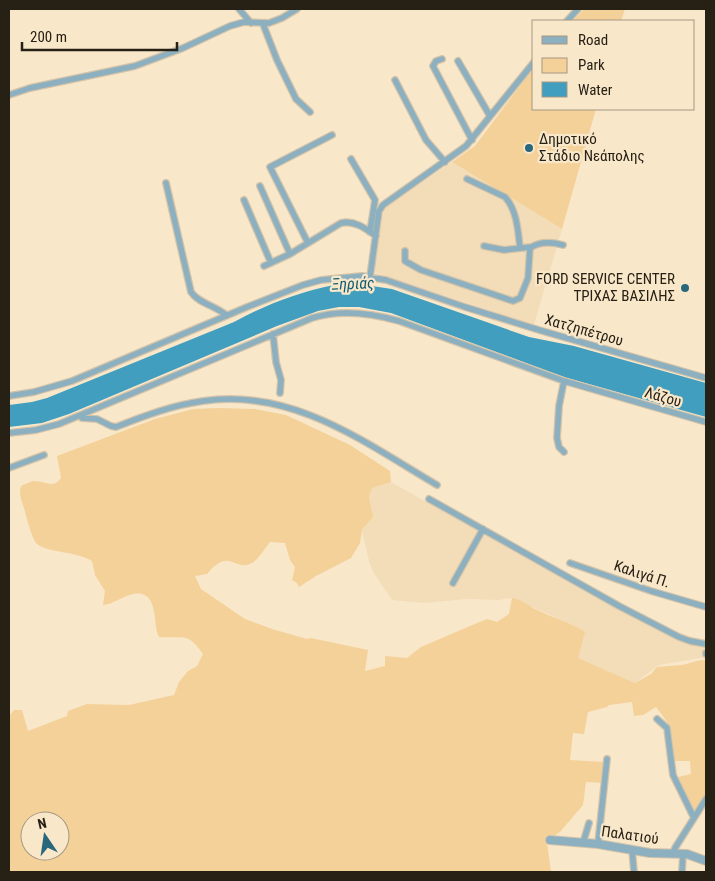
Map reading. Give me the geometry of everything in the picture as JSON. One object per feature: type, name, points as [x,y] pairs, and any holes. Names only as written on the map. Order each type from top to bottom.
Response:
[{"type":"street","points":[[239,9],[251,23]]},
{"type":"street","points":[[9,96],[30,88],[135,66],[183,48],[230,26],[244,22],[263,24],[282,18],[297,9]]},
{"type":"street","points":[[568,20],[578,9]]},
{"type":"street","points":[[263,24],[276,60],[296,99],[310,112]]},
{"type":"street","points":[[442,59],[436,61],[433,66],[472,140]]},
{"type":"street","points":[[458,61],[490,116]]},
{"type":"street","points":[[370,277],[379,211],[383,205],[445,162],[472,140],[532,64]]},
{"type":"street","points":[[395,80],[423,134],[445,162]]},
{"type":"street","points":[[308,243],[270,167],[332,135]]},
{"type":"street","points":[[351,159],[376,200],[370,232]]},
{"type":"street","points":[[467,179],[505,197],[509,202],[518,232],[520,248]]},
{"type":"street","points":[[166,183],[191,292],[195,298],[218,308],[226,315]]},
{"type":"street","points":[[260,186],[290,254]]},
{"type":"street","points":[[244,200],[271,263]]},
{"type":"street","points":[[264,266],[290,254],[347,222],[354,223],[376,236]]},
{"type":"street","points":[[484,246],[496,250],[531,247],[549,242],[563,244]]},
{"type":"street","points":[[405,251],[405,261],[421,270],[513,301],[520,298],[526,283],[529,250],[531,247]]},
{"type":"street","name":"Χατζηπέτρου","points":[[9,396],[34,392],[72,381],[303,284],[317,281],[370,277],[386,280],[530,327],[706,378]]},
{"type":"street","name":"Λάζου","points":[[9,433],[36,430],[77,418],[312,318],[346,313],[379,316],[404,323],[564,381],[706,422]]},
{"type":"street","points":[[273,334],[276,362],[281,380],[280,393]]},
{"type":"street","points":[[564,381],[559,406],[557,438],[564,452]]},
{"type":"street","points":[[77,418],[97,418],[116,427],[164,409],[204,401],[246,400],[280,405],[316,416],[339,427],[437,485]]},
{"type":"street","points":[[9,468],[44,455]]},
{"type":"street","points":[[429,499],[619,606],[679,637],[706,644]]},
{"type":"street","points":[[453,583],[483,529]]},
{"type":"street","name":"Καλιγά Π.","points":[[570,563],[651,591],[706,607]]},
{"type":"street","points":[[657,718],[667,728],[673,775],[694,818]]},
{"type":"street","points":[[598,844],[607,759]]},
{"type":"street","points":[[673,854],[706,798]]},
{"type":"street","points":[[583,843],[589,823]]},
{"type":"street","name":"Παλατιού","points":[[550,840],[598,844],[650,853],[693,855],[706,861]]},
{"type":"street","points":[[632,849],[634,872]]},
{"type":"street","points":[[682,854],[682,872]]},
{"type":"shaded area","points":[[452,162],[562,229],[534,325],[374,272],[385,208]]},
{"type":"shaded area","points":[[391,482],[665,634],[706,649],[706,657],[659,665],[635,683],[577,658],[577,627],[512,598],[498,600],[466,599],[425,603],[392,600],[373,572],[362,531],[372,517],[369,497],[372,488]]},
{"type":"green space","points":[[584,9],[625,9],[621,20],[574,20]]},
{"type":"green space","name":"Δημοτικό Στάδιο Νεάπολης","points":[[532,70],[532,110],[596,110],[562,229],[452,162],[475,146]]},
{"type":"green space","points":[[219,408],[255,409],[286,415],[350,445],[390,471],[391,482],[372,488],[369,497],[373,517],[362,530],[360,543],[351,558],[299,587],[292,580],[295,567],[290,560],[285,543],[270,542],[252,563],[241,565],[227,561],[221,562],[207,574],[195,576],[201,589],[245,619],[307,639],[311,638],[368,650],[365,671],[385,666],[385,656],[407,658],[421,647],[487,619],[497,622],[509,614],[512,598],[522,601],[585,632],[578,658],[635,683],[651,674],[657,667],[682,665],[706,660],[706,795],[695,813],[678,777],[691,774],[690,761],[674,761],[670,728],[656,707],[643,715],[634,716],[632,702],[609,705],[588,712],[584,734],[573,733],[570,760],[605,762],[603,783],[586,782],[583,805],[560,832],[549,839],[547,843],[551,872],[9,872],[9,716],[14,710],[22,710],[28,731],[67,716],[68,711],[87,704],[129,705],[174,695],[179,682],[188,671],[197,666],[203,654],[189,639],[159,637],[154,609],[147,597],[142,594],[129,595],[103,605],[105,591],[95,575],[92,561],[78,555],[48,549],[37,544],[30,529],[21,499],[21,486],[33,481],[52,484],[58,482],[61,478],[57,456],[155,419],[193,409]]},
{"type":"water","points":[[334,285],[365,285],[392,289],[529,337],[574,346],[706,383],[706,417],[564,377],[391,313],[359,307],[339,307],[318,311],[277,326],[69,414],[42,423],[9,427],[9,405],[47,398],[234,322],[282,300]]},
{"type":"place","name":"Δημοτικό Στάδιο Νεάπολης","points":[[529,148]]},
{"type":"place","name":"FORD SERVICE CENTER ΤΡΙΧΑΣ ΒΑΣΙΛΗΣ","points":[[685,288]]},
{"type":"water label","name":"Ξηριάς","points":[[353,283]]}]
